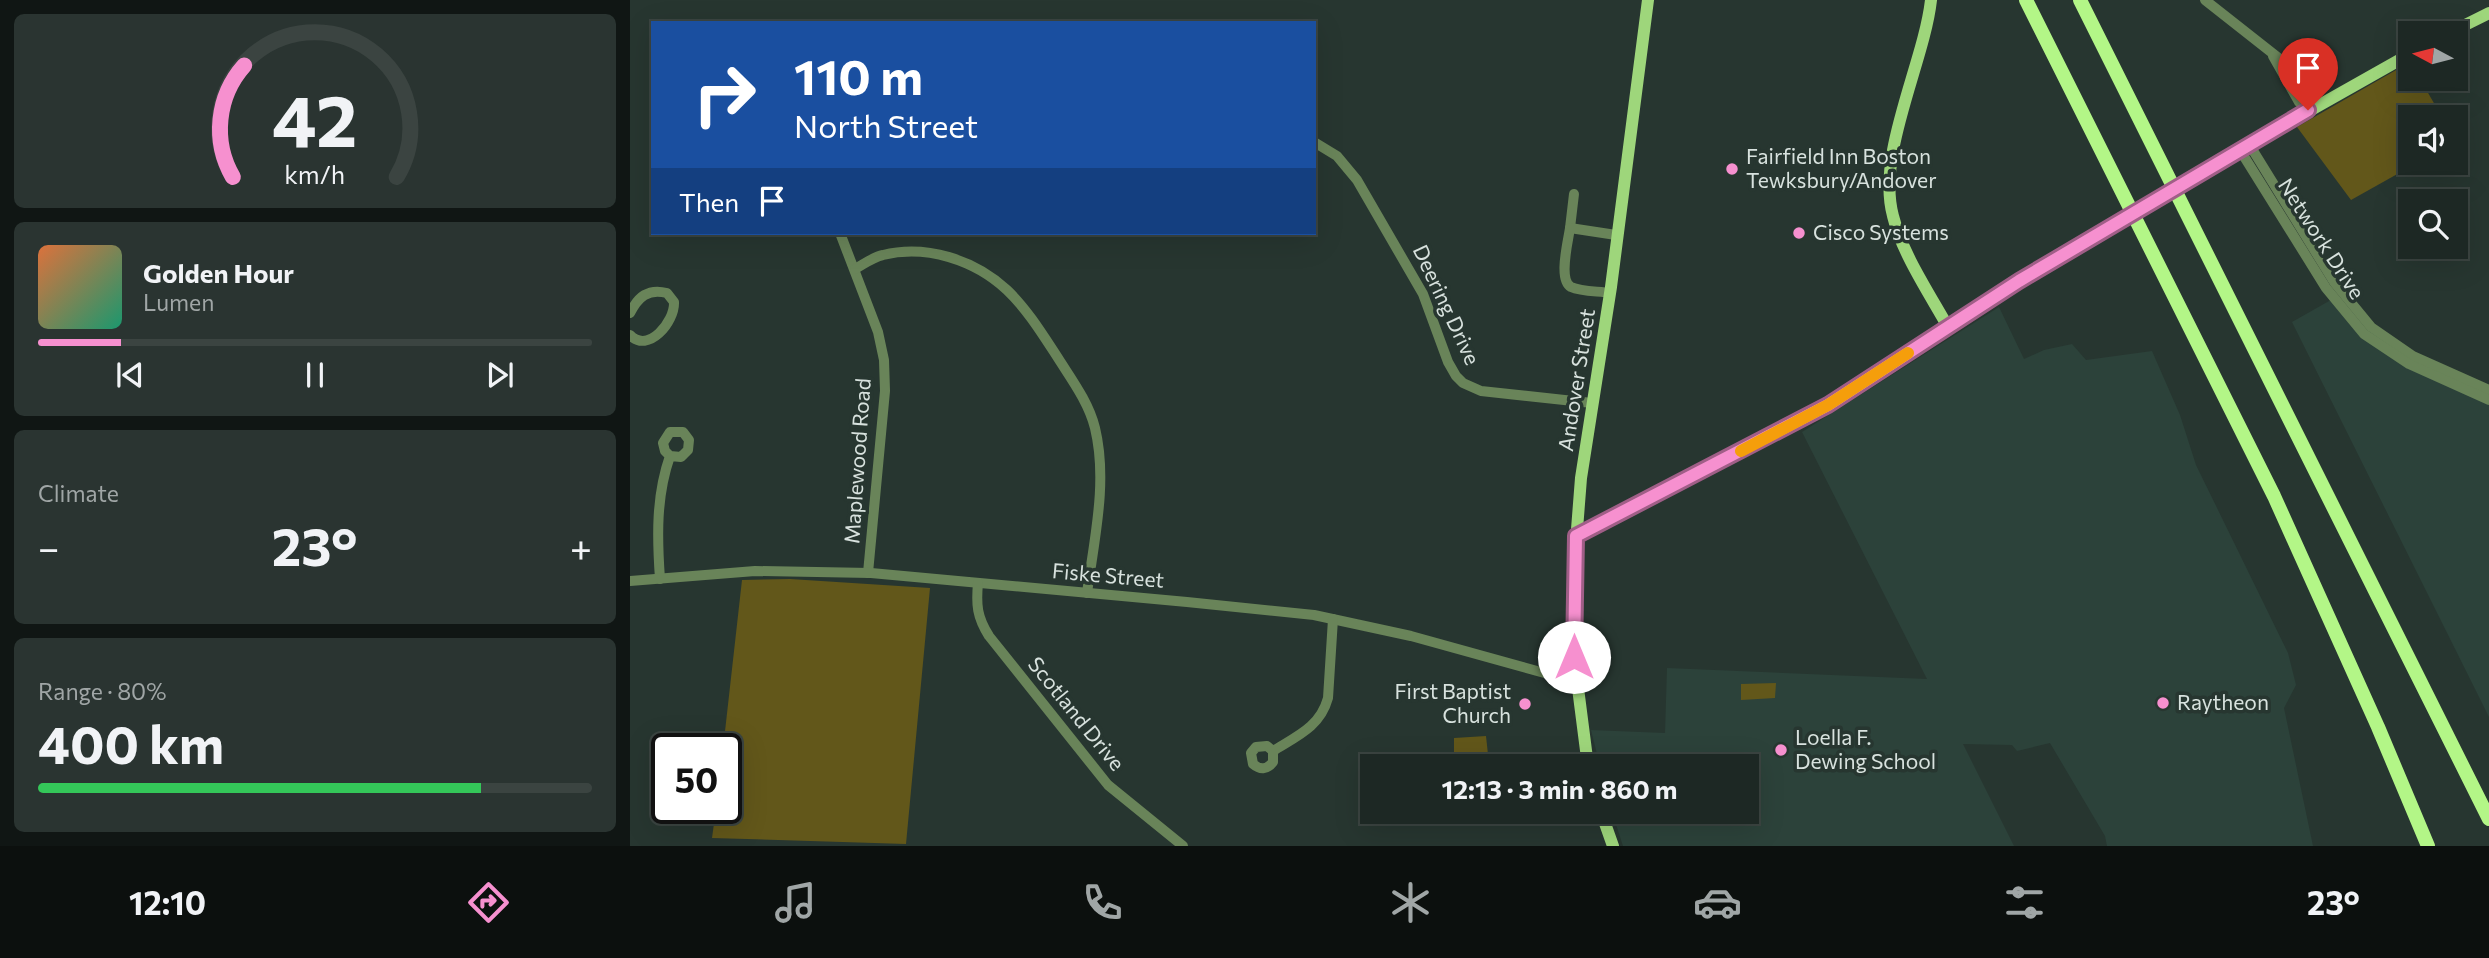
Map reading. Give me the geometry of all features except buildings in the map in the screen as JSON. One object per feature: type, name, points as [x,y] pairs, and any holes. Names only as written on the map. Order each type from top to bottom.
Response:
[{"type":"highway","points":[[2026,0],[2274,496],[2373,715],[2428,846]]},
{"type":"highway","points":[[2080,0],[2489,819]]},
{"type":"main road","name":"Andover Street","points":[[1586,754],[1574,657],[1576,536],[1581,478],[1610,293],[1648,0]]},
{"type":"main road","points":[[1931,0],[1894,150],[1891,206],[1904,245],[1948,327]]},
{"type":"main road","points":[[2468,24],[2489,13]]},
{"type":"main road","points":[[1576,536],[1828,405],[2122,218],[2398,61]]},
{"type":"main road","points":[[1605,824],[1613,846]]},
{"type":"street","points":[[2205,0],[2273,55],[2299,102],[2308,110]]},
{"type":"street","name":"Deering Drive","points":[[1316,143],[1338,156],[1357,180],[1423,294],[1448,362],[1463,383],[1482,391],[1592,403]]},
{"type":"street","name":"Network Drive","points":[[2244,147],[2334,282],[2371,327],[2413,356],[2489,390]]},
{"type":"street","name":"Network Drive","points":[[2244,147],[2326,288],[2364,334],[2409,364],[2489,400]]},
{"type":"street","points":[[1574,194],[1564,275],[1566,282],[1573,288],[1610,293]]},
{"type":"street","points":[[1570,228],[1616,235]]},
{"type":"street","name":"Maplewood Road","points":[[841,235],[878,332],[884,360],[886,391],[868,573]]},
{"type":"street","points":[[855,269],[874,258],[894,253],[928,253],[957,259],[971,264],[1007,290],[1039,331],[1077,386],[1092,417],[1097,440],[1101,476],[1087,593]]},
{"type":"street","points":[[630,313],[642,296],[655,291],[667,293],[674,302],[671,319],[657,335],[646,341],[631,338]]},
{"type":"street","points":[[660,579],[657,527],[670,456]]},
{"type":"street","name":"Fiske Street","points":[[630,581],[755,571],[868,573],[1087,593],[1314,615],[1411,636],[1548,674],[1576,671]]},
{"type":"street","name":"Scotland Drive","points":[[978,583],[976,611],[989,636],[1102,779],[1183,846]]},
{"type":"street","points":[[1273,751],[1309,729],[1325,708],[1333,619]]},
{"type":"shaded area","points":[[2398,69],[2398,91],[2427,91],[2435,105],[2398,105],[2398,174],[2351,200],[2297,127]]},
{"type":"shaded area","points":[[2345,292],[2377,328],[2412,353],[2489,386],[2489,717],[2292,322]]},
{"type":"shaded area","points":[[1999,307],[2024,359],[2044,350],[2072,344],[2086,360],[2152,351],[2180,415],[2196,465],[2288,653],[2296,685],[2284,708],[2313,846],[2107,846],[2105,836],[2050,743],[2017,751],[2012,745],[1963,744],[2014,846],[1623,846],[1616,824],[1759,824],[1759,754],[1597,754],[1591,730],[1665,733],[1667,668],[1927,679],[1802,432]]},
{"type":"shaded area","points":[[790,579],[930,588],[906,844],[712,838],[714,824],[742,824],[742,733],[725,733],[742,580]]},
{"type":"shaded area","points":[[1776,683],[1775,698],[1741,700],[1741,684]]},
{"type":"shaded area","points":[[1486,736],[1488,754],[1454,754],[1454,738]]},
{"type":"slow traffic","points":[[1741,451],[1828,405],[1908,353]]},
{"type":"place","name":"Fairfield Inn Boston Tewksbury/Andover","points":[[1732,169]]},
{"type":"place","name":"Cisco Systems","points":[[1799,233]]},
{"type":"place","name":"Raytheon","points":[[2163,703]]},
{"type":"place","name":"First Baptist Church","points":[[1525,704]]},
{"type":"place","name":"Loella F. Dewing School","points":[[1781,750]]},
{"type":"route","points":[[1574,657],[1576,536],[1828,405],[2019,281],[2308,110]]}]
